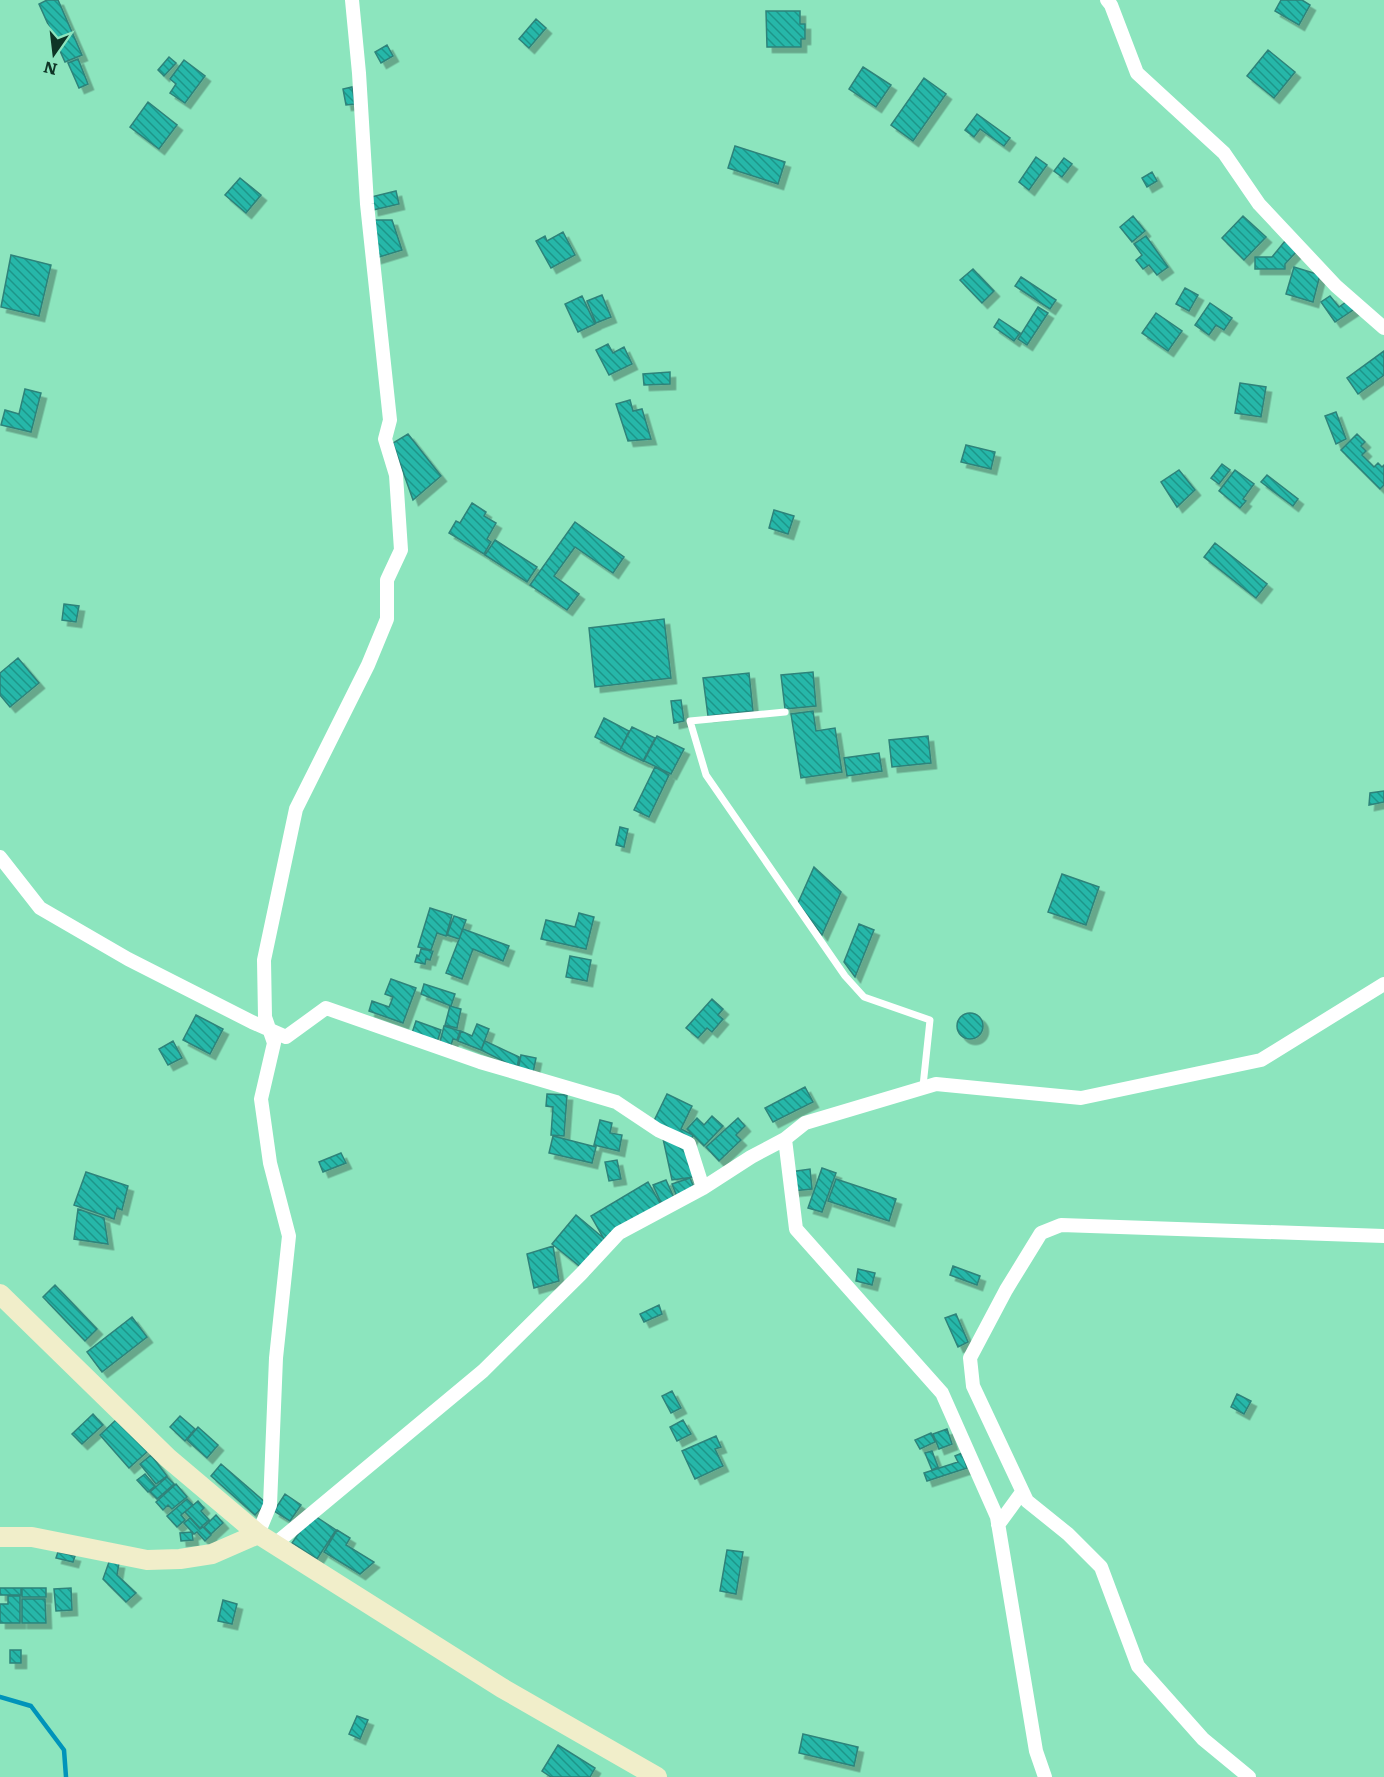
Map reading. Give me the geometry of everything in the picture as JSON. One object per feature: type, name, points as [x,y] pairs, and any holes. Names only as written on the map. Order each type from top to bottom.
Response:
[{"type":"main road","points":[[0,1294],[168,1458],[267,1539],[502,1688],[657,1777]]},
{"type":"main road","points":[[0,1538],[32,1538],[147,1560],[180,1559],[212,1554],[267,1539]]},
{"type":"street","points":[[267,1539],[276,1358],[290,1236],[270,1163],[261,1099],[274,1043],[265,1017],[264,960],[296,809],[368,665],[387,619],[387,580],[401,550],[396,475],[385,439],[390,420],[368,204],[352,0]]},
{"type":"street","points":[[1107,0],[1137,73],[1224,153],[1259,204],[1336,286],[1384,328]]},
{"type":"street","points":[[0,857],[40,908],[128,959],[252,1022],[286,1037],[326,1008],[480,1062],[616,1102],[658,1130],[689,1144],[703,1188]]},
{"type":"street","points":[[267,1539],[483,1371],[582,1274],[619,1233],[703,1188],[785,1139],[805,1123],[936,1084],[1081,1098],[1261,1060],[1384,984]]},
{"type":"street","points":[[785,1139],[796,1229],[942,1393],[997,1517],[1036,1750],[1046,1777]]},
{"type":"street","points":[[1249,1777],[1203,1739],[1138,1666],[1101,1567],[1068,1534],[1026,1501],[973,1386],[970,1358],[1006,1290],[1041,1233],[1061,1225],[1384,1236]]},
{"type":"street","points":[[999,1526],[1022,1492]]},
{"type":"lane","points":[[785,712],[690,721],[706,775],[845,976],[864,998],[930,1020],[923,1086]]},
{"type":"building","points":[[47,0],[58,0],[82,55],[65,62],[39,4]]},
{"type":"building","points":[[1281,0],[1302,0],[1310,5],[1299,25],[1275,11]]},
{"type":"building","points":[[766,11],[800,11],[800,24],[805,24],[805,39],[801,39],[801,47],[767,47]]},
{"type":"building","points":[[536,19],[546,28],[529,48],[519,39]]},
{"type":"building","points":[[387,45],[393,56],[381,63],[375,52]]},
{"type":"building","points":[[1268,50],[1295,72],[1274,98],[1247,76]]},
{"type":"building","points":[[169,57],[176,63],[164,76],[158,70]]},
{"type":"building","points":[[78,59],[88,84],[79,88],[68,63]]},
{"type":"building","points":[[184,60],[205,76],[185,103],[170,93],[176,84],[170,79]]},
{"type":"building","points":[[863,67],[891,85],[876,107],[849,89]]},
{"type":"building","points":[[924,78],[946,94],[913,141],[891,125]]},
{"type":"building","points":[[352,87],[355,104],[346,105],[343,89]]},
{"type":"building","points":[[148,102],[177,125],[159,149],[130,127]]},
{"type":"building","points":[[977,114],[1010,138],[1004,146],[980,129],[974,137],[965,130]]},
{"type":"building","points":[[735,146],[785,162],[778,184],[728,168]]},
{"type":"building","points":[[1036,157],[1047,165],[1029,190],[1019,182]]},
{"type":"building","points":[[1064,158],[1072,164],[1062,177],[1054,171]]},
{"type":"building","points":[[1152,172],[1157,181],[1147,187],[1142,178]]},
{"type":"building","points":[[240,178],[261,195],[246,213],[225,195]]},
{"type":"building","points":[[396,191],[399,204],[373,210],[371,197]]},
{"type":"building","points":[[1133,216],[1145,231],[1132,242],[1120,227]]},
{"type":"building","points":[[1243,216],[1266,237],[1244,260],[1222,238]]},
{"type":"building","points":[[374,220],[392,220],[402,250],[376,258]]},
{"type":"building","points":[[563,232],[575,255],[551,268],[536,241],[545,236],[547,241]]},
{"type":"building","points":[[1146,236],[1168,267],[1157,275],[1149,265],[1143,269],[1136,260],[1142,255],[1134,244]]},
{"type":"building","points":[[1285,241],[1297,251],[1285,264],[1285,269],[1255,269],[1255,257],[1272,257]]},
{"type":"building","points":[[11,255],[51,265],[39,316],[1,307]]},
{"type":"building","points":[[1294,267],[1320,275],[1313,302],[1286,294]]},
{"type":"building","points":[[973,269],[994,291],[982,303],[960,280]]},
{"type":"building","points":[[1021,277],[1056,300],[1050,309],[1015,286]]},
{"type":"building","points":[[1185,288],[1198,295],[1189,311],[1176,304]]},
{"type":"building","points":[[602,295],[611,317],[596,323],[587,301]]},
{"type":"building","points":[[582,296],[595,324],[578,332],[565,304]]},
{"type":"building","points":[[1330,296],[1339,307],[1350,299],[1356,308],[1335,322],[1321,302]]},
{"type":"building","points":[[1210,303],[1232,318],[1224,330],[1216,325],[1209,335],[1195,325]]},
{"type":"building","points":[[1038,307],[1048,313],[1027,345],[1018,339]]},
{"type":"building","points":[[1156,313],[1182,331],[1168,351],[1142,333]]},
{"type":"building","points":[[999,319],[1020,333],[1014,341],[994,327]]},
{"type":"building","points":[[608,344],[613,353],[624,347],[632,364],[609,375],[596,350]]},
{"type":"building","points":[[1384,351],[1384,375],[1358,394],[1347,378]]},
{"type":"building","points":[[670,372],[670,384],[644,385],[643,374]]},
{"type":"building","points":[[1240,383],[1266,387],[1261,417],[1235,413]]},
{"type":"building","points":[[25,389],[41,393],[31,432],[1,425],[5,410],[19,414]]},
{"type":"building","points":[[630,400],[633,411],[642,409],[651,439],[628,441],[616,404]]},
{"type":"building","points":[[1336,412],[1346,439],[1336,444],[1325,416]]},
{"type":"building","points":[[408,434],[441,476],[413,500],[393,443]]},
{"type":"building","points":[[1357,434],[1365,442],[1361,446],[1366,451],[1362,455],[1374,467],[1378,463],[1382,467],[1384,465],[1384,485],[1380,489],[1341,450]]},
{"type":"building","points":[[966,445],[995,452],[991,469],[961,462]]},
{"type":"building","points":[[1222,464],[1230,470],[1219,484],[1211,478]]},
{"type":"building","points":[[1179,470],[1195,490],[1177,507],[1161,482]]},
{"type":"building","points":[[1235,470],[1254,484],[1243,499],[1246,501],[1240,508],[1219,491]]},
{"type":"building","points":[[1267,475],[1298,499],[1293,506],[1261,482]]},
{"type":"building","points":[[472,503],[486,512],[484,516],[496,523],[487,539],[491,542],[484,554],[449,533],[456,521],[460,523]]},
{"type":"building","points":[[774,510],[794,516],[788,534],[769,528]]},
{"type":"building","points":[[575,522],[624,557],[613,573],[575,547],[554,576],[579,594],[567,610],[530,585]]},
{"type":"building","points":[[495,540],[537,567],[527,582],[485,555]]},
{"type":"building","points":[[1215,543],[1267,584],[1256,598],[1204,557]]},
{"type":"building","points":[[64,604],[79,606],[76,622],[62,620]]},
{"type":"building","points":[[664,619],[671,678],[595,687],[589,628]]},
{"type":"building","points":[[18,658],[39,683],[10,707],[0,695],[0,673]]},
{"type":"building","points":[[813,672],[816,706],[785,709],[781,675]]},
{"type":"building","points":[[749,673],[753,711],[708,716],[703,678]]},
{"type":"building","points":[[681,700],[684,721],[674,723],[671,701]]},
{"type":"building","points":[[813,711],[816,731],[835,728],[842,772],[801,778],[791,714]]},
{"type":"building","points":[[604,718],[629,731],[620,750],[595,737]]},
{"type":"building","points":[[632,727],[655,738],[643,761],[620,750]]},
{"type":"building","points":[[657,736],[684,749],[671,774],[644,761]]},
{"type":"building","points":[[928,736],[931,763],[892,767],[889,740]]},
{"type":"building","points":[[879,753],[882,771],[847,776],[844,758]]},
{"type":"building","points":[[655,767],[669,775],[649,817],[634,810]]},
{"type":"building","points":[[1384,791],[1384,802],[1369,805],[1370,793]]},
{"type":"building","points":[[620,827],[628,829],[624,847],[616,845]]},
{"type":"building","points":[[814,867],[841,892],[822,935],[798,903]]},
{"type":"building","points":[[1062,874],[1099,887],[1086,925],[1048,912]]},
{"type":"building","points":[[430,908],[452,915],[446,936],[437,933],[431,950],[418,947]]},
{"type":"building","points":[[579,913],[594,917],[586,949],[541,939],[546,920],[575,927]]},
{"type":"building","points":[[454,916],[466,920],[459,939],[447,935]]},
{"type":"building","points":[[859,924],[874,930],[855,977],[844,962]]},
{"type":"building","points":[[463,929],[509,946],[503,961],[473,949],[462,979],[446,973]]},
{"type":"building","points":[[421,949],[433,951],[430,960],[426,959],[425,964],[415,962]]},
{"type":"building","points":[[570,956],[591,960],[587,981],[566,977]]},
{"type":"building","points":[[391,979],[416,988],[403,1023],[369,1011],[372,1001],[389,1007],[393,997],[385,994]]},
{"type":"building","points":[[424,984],[455,994],[451,1006],[421,994]]},
{"type":"building","points":[[712,999],[723,1009],[718,1015],[723,1019],[712,1032],[707,1028],[698,1038],[686,1028]]},
{"type":"building","points":[[450,1006],[461,1009],[457,1028],[445,1025]]},
{"type":"building","points":[[970,1013],[979,1017],[983,1026],[979,1035],[970,1039],[961,1035],[957,1026],[961,1017]]},
{"type":"building","points":[[196,1015],[223,1029],[210,1054],[183,1040]]},
{"type":"building","points":[[416,1021],[441,1030],[436,1045],[411,1036]]},
{"type":"building","points":[[477,1024],[489,1029],[481,1050],[458,1041],[461,1031],[472,1036]]},
{"type":"building","points":[[444,1026],[460,1031],[457,1040],[453,1039],[451,1045],[440,1042]]},
{"type":"building","points":[[173,1041],[182,1058],[168,1065],[159,1049]]},
{"type":"building","points":[[485,1041],[519,1057],[517,1068],[481,1050]]},
{"type":"building","points":[[521,1055],[536,1058],[533,1073],[518,1070]]},
{"type":"building","points":[[805,1087],[813,1102],[773,1122],[765,1108]]},
{"type":"building","points":[[547,1094],[567,1095],[564,1136],[551,1135],[553,1107],[546,1106]]},
{"type":"building","points":[[667,1094],[692,1106],[681,1129],[693,1135],[690,1142],[652,1125]]},
{"type":"building","points":[[712,1116],[723,1126],[704,1146],[687,1129],[697,1118],[704,1125]]},
{"type":"building","points":[[738,1118],[745,1126],[736,1135],[741,1140],[719,1161],[706,1147]]},
{"type":"building","points":[[600,1120],[612,1123],[610,1133],[622,1135],[619,1151],[594,1145]]},
{"type":"building","points":[[662,1134],[687,1145],[694,1177],[672,1180]]},
{"type":"building","points":[[553,1136],[596,1147],[592,1163],[549,1153]]},
{"type":"building","points":[[341,1153],[346,1163],[323,1172],[319,1162]]},
{"type":"building","points":[[617,1160],[621,1179],[609,1181],[605,1162]]},
{"type":"building","points":[[822,1168],[836,1173],[822,1212],[808,1208]]},
{"type":"building","points":[[810,1169],[812,1189],[792,1191],[790,1172]]},
{"type":"building","points":[[86,1172],[128,1186],[122,1210],[117,1208],[114,1219],[74,1205]]},
{"type":"building","points":[[690,1178],[695,1190],[677,1197],[672,1184]]},
{"type":"building","points":[[836,1179],[896,1199],[889,1221],[828,1201]]},
{"type":"building","points":[[666,1180],[675,1200],[662,1205],[653,1185]]},
{"type":"building","points":[[648,1182],[661,1205],[604,1239],[591,1216]]},
{"type":"building","points":[[78,1209],[104,1218],[108,1244],[74,1239]]},
{"type":"building","points":[[576,1215],[607,1241],[583,1269],[552,1244]]},
{"type":"building","points":[[553,1246],[559,1281],[534,1288],[527,1254]]},
{"type":"building","points":[[953,1266],[980,1276],[977,1285],[950,1275]]},
{"type":"building","points":[[858,1269],[875,1273],[872,1285],[856,1281]]},
{"type":"building","points":[[55,1285],[97,1329],[85,1341],[43,1297]]},
{"type":"building","points":[[659,1305],[662,1314],[644,1322],[640,1314]]},
{"type":"building","points":[[956,1314],[968,1342],[958,1347],[945,1318]]},
{"type":"building","points":[[132,1317],[147,1337],[102,1372],[87,1352]]},
{"type":"building","points":[[672,1391],[681,1408],[671,1413],[662,1396]]},
{"type":"building","points":[[1237,1394],[1251,1401],[1244,1414],[1231,1407]]},
{"type":"building","points":[[93,1414],[103,1425],[82,1444],[72,1434]]},
{"type":"building","points":[[180,1416],[195,1429],[185,1441],[170,1427]]},
{"type":"building","points":[[118,1418],[148,1451],[129,1468],[100,1435]]},
{"type":"building","points":[[683,1420],[691,1434],[677,1441],[670,1427]]},
{"type":"building","points":[[198,1427],[218,1445],[207,1458],[187,1440]]},
{"type":"building","points":[[947,1429],[952,1444],[939,1449],[933,1434]]},
{"type":"building","points":[[931,1433],[935,1442],[920,1449],[915,1440]]},
{"type":"building","points":[[716,1436],[721,1447],[715,1449],[723,1466],[695,1479],[682,1451]]},
{"type":"building","points":[[932,1451],[938,1467],[932,1470],[925,1453]]},
{"type":"building","points":[[962,1453],[967,1468],[927,1481],[924,1473],[958,1462],[955,1456]]},
{"type":"building","points":[[151,1455],[167,1476],[156,1484],[140,1464]]},
{"type":"building","points":[[221,1464],[266,1503],[255,1515],[211,1476]]},
{"type":"building","points":[[145,1474],[155,1486],[148,1492],[137,1480]]},
{"type":"building","points":[[167,1477],[174,1484],[157,1499],[150,1492]]},
{"type":"building","points":[[176,1484],[187,1497],[172,1509],[168,1505],[163,1510],[156,1502]]},
{"type":"building","points":[[285,1494],[301,1505],[290,1521],[274,1511]]},
{"type":"building","points":[[187,1499],[193,1505],[181,1515],[185,1520],[177,1527],[167,1516]]},
{"type":"building","points":[[198,1501],[204,1508],[201,1511],[209,1520],[200,1528],[185,1512]]},
{"type":"building","points":[[312,1514],[336,1530],[317,1559],[292,1543]]},
{"type":"building","points":[[216,1515],[223,1523],[211,1534],[204,1527]]},
{"type":"building","points":[[190,1518],[200,1529],[203,1527],[211,1535],[205,1541],[197,1532],[194,1534],[184,1523]]},
{"type":"building","points":[[337,1530],[350,1538],[346,1545],[374,1562],[360,1574],[324,1552]]},
{"type":"building","points":[[192,1532],[193,1540],[181,1541],[180,1533]]},
{"type":"building","points":[[727,1550],[743,1552],[736,1594],[720,1591]]},
{"type":"building","points":[[58,1552],[75,1556],[73,1562],[56,1558]]},
{"type":"building","points":[[109,1562],[119,1563],[117,1575],[136,1593],[126,1602],[103,1579]]},
{"type":"building","points":[[0,1588],[21,1588],[21,1595],[0,1595]]},
{"type":"building","points":[[22,1588],[46,1588],[46,1597],[22,1597]]},
{"type":"building","points":[[71,1588],[72,1610],[56,1611],[54,1589]]},
{"type":"building","points":[[8,1596],[20,1596],[20,1623],[0,1623],[0,1604],[8,1604]]},
{"type":"building","points":[[22,1599],[45,1599],[46,1623],[22,1623]]},
{"type":"building","points":[[223,1600],[237,1604],[232,1624],[218,1621]]},
{"type":"building","points":[[10,1650],[21,1650],[21,1663],[10,1663]]},
{"type":"building","points":[[357,1716],[368,1720],[360,1739],[349,1734]]},
{"type":"building","points":[[803,1734],[858,1747],[854,1766],[799,1753]]},
{"type":"building","points":[[558,1745],[595,1768],[590,1777],[551,1777],[542,1771]]},
{"type":"waterway","points":[[0,1697],[31,1706],[64,1750],[66,1777]]}]
